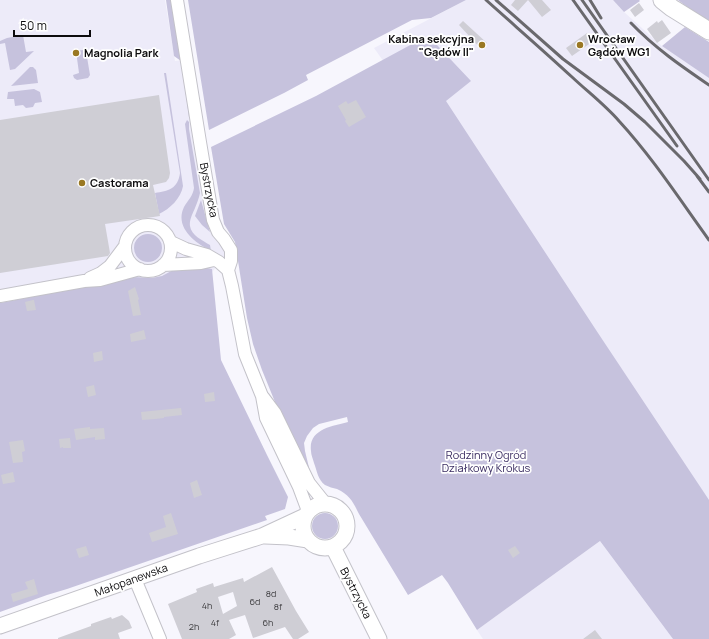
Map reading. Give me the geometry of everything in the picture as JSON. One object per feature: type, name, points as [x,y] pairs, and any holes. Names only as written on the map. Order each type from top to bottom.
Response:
[{"type":"main road","points":[[662,0],[709,31]]},
{"type":"street","name":"Bystrzycka","points":[[177,0],[213,220],[218,232],[231,250],[231,261],[228,270],[245,354],[262,396],[266,418],[299,487],[307,513]]},
{"type":"street","points":[[84,281],[110,266],[125,246],[131,232],[144,225],[152,225],[164,231],[168,236],[171,248],[168,260],[159,268],[150,271],[133,266],[128,260],[125,246]]},
{"type":"street","points":[[170,242],[186,249],[207,255],[228,270]]},
{"type":"street","points":[[163,265],[201,263],[214,260]]},
{"type":"street","points":[[0,296],[84,281],[100,280],[140,269]]},
{"type":"street","name":"Bystrzycka","points":[[262,396],[275,413],[309,483],[325,503]]},
{"type":"street","points":[[325,503],[332,504],[344,512],[348,526],[344,539],[339,544],[326,548],[312,544],[304,534],[303,528],[303,522],[307,513],[313,507],[325,503]]},
{"type":"street","name":"Małopanewska","points":[[0,626],[199,556],[262,536],[307,513]]},
{"type":"street","name":"Małopanewska","points":[[262,536],[292,537],[308,540]]},
{"type":"street","name":"Bystrzycka","points":[[333,547],[379,639]]},
{"type":"street","points":[[135,579],[160,639]]},
{"type":"shaded area","points":[[0,0],[165,0],[175,61],[184,60],[203,190],[226,250],[225,257],[212,272],[0,304]]},
{"type":"shaded area","points":[[466,0],[613,0],[624,12],[662,46],[709,74],[709,575],[668,521],[645,441],[520,253],[374,48]]},
{"type":"shaded area","points":[[600,541],[673,639],[483,639],[477,630]]},
{"type":"green space","points":[[166,0],[174,0],[193,121],[189,117],[181,61],[174,56]]},
{"type":"green space","points":[[188,0],[466,0],[431,18],[412,20],[306,75],[308,80],[209,130]]},
{"type":"green space","points":[[613,0],[639,0],[640,1],[624,12]]},
{"type":"green space","points":[[678,0],[709,0],[709,24],[708,23]]},
{"type":"green space","points":[[685,27],[709,42],[709,78],[662,46]]},
{"type":"green space","points":[[23,35],[26,52],[34,51],[15,69],[10,70],[5,43],[0,44],[0,41]]},
{"type":"green space","name":"Rodzinny Ogród Działkowy Krokus","points":[[414,43],[437,45],[471,81],[446,101],[709,500],[709,639],[673,639],[600,541],[477,630],[442,575],[408,595],[351,499],[341,491],[325,485],[321,481],[311,454],[311,444],[313,438],[317,433],[329,427],[348,422],[347,417],[319,424],[313,428],[307,436],[304,443],[311,476],[275,402],[253,344],[247,318],[235,242],[224,224],[211,147],[316,96]]},
{"type":"green space","points":[[76,51],[86,51],[90,75],[88,78],[77,80],[73,75],[79,73]]},
{"type":"green space","points":[[30,67],[33,67],[36,70],[38,83],[11,86]]},
{"type":"green space","points":[[164,73],[166,73],[183,186],[180,195],[174,203],[159,214],[155,193],[168,190],[175,186],[180,173]]},
{"type":"green space","points":[[34,89],[40,92],[42,102],[35,103],[33,107],[26,108],[23,105],[15,106],[14,99],[7,99],[8,92]]},
{"type":"green space","points":[[187,120],[189,122],[200,193],[190,226],[195,235],[210,245],[211,251],[199,244],[188,234],[182,222],[184,207],[194,188],[185,124]]},
{"type":"green space","points":[[201,200],[210,232],[195,216]]},
{"type":"green space","points":[[148,234],[158,238],[162,248],[158,258],[148,262],[138,258],[134,248],[138,238]]},
{"type":"green space","points":[[175,269],[212,269],[221,360],[288,497],[285,509],[265,516],[267,520],[0,612],[0,303],[133,277],[152,278],[162,276]]},
{"type":"green space","points":[[325,513],[334,517],[338,526],[334,535],[325,539],[316,535],[312,526],[316,517]]},
{"type":"building","points":[[515,0],[528,0],[518,11],[511,5]]},
{"type":"building","points":[[528,0],[542,0],[551,10],[542,17]]},
{"type":"building","points":[[639,3],[644,10],[635,17],[630,10]]},
{"type":"building","points":[[662,20],[671,33],[657,43],[647,29],[657,21],[658,23]]},
{"type":"building","points":[[463,21],[487,43],[481,49],[459,25]]},
{"type":"building","name":"Wrocław Gądów WG1","points":[[587,33],[592,39],[592,42],[572,56],[566,48]]},
{"type":"building","name":"Castorama","points":[[159,95],[170,173],[166,182],[153,185],[160,216],[105,224],[110,253],[108,256],[0,273],[0,120]]},
{"type":"building","points":[[356,100],[366,117],[349,127],[338,106],[346,101],[348,104]]},
{"type":"building","points":[[135,287],[139,299],[141,315],[133,316],[128,291]]},
{"type":"building","points":[[34,300],[36,310],[27,311],[25,302]]},
{"type":"building","points":[[144,330],[146,339],[131,342],[130,334]]},
{"type":"building","points":[[102,351],[103,360],[94,362],[93,353]]},
{"type":"building","points":[[94,385],[96,395],[88,397],[86,387]]},
{"type":"building","points":[[214,392],[215,401],[205,402],[204,394]]},
{"type":"building","points":[[181,408],[182,415],[142,420],[141,412]]},
{"type":"building","points":[[90,427],[90,429],[104,428],[105,439],[95,440],[95,437],[76,440],[74,429]]},
{"type":"building","points":[[70,438],[71,448],[60,448],[59,439]]},
{"type":"building","points":[[23,440],[25,451],[22,452],[23,462],[13,463],[9,442]]},
{"type":"building","points":[[13,472],[15,482],[3,484],[1,475]]},
{"type":"building","points":[[197,480],[202,495],[194,498],[190,483]]},
{"type":"building","points":[[171,513],[178,534],[152,542],[149,533],[166,527],[163,516]]},
{"type":"building","points":[[86,546],[89,555],[79,558],[76,549]]},
{"type":"building","points":[[515,546],[520,553],[513,558],[508,550]]},
{"type":"building","points":[[272,567],[309,632],[298,639],[293,639],[285,627],[253,638],[245,615],[229,620],[236,635],[229,639],[182,639],[168,604],[197,592],[196,589],[213,583],[214,587],[243,578],[244,582]],"holes":[[[233,592],[237,606],[223,614],[218,597]]]},
{"type":"building","points":[[34,579],[38,594],[13,602],[11,594],[28,589],[25,582]]},
{"type":"building","points":[[122,615],[129,621],[132,628],[118,633],[120,639],[58,639],[91,626],[91,624]]},
{"type":"building","points":[[595,630],[602,639],[583,639]]},
{"type":"railway","points":[[486,0],[614,115],[655,164],[709,240]]},
{"type":"railway","points":[[496,0],[563,59],[624,104],[645,122],[700,179]]},
{"type":"railway","points":[[573,0],[677,146]]},
{"type":"railway","points":[[582,0],[709,180]]},
{"type":"railway","points":[[590,0],[601,18]]},
{"type":"railway","points":[[631,23],[659,49],[709,85]]},
{"type":"railway","points":[[697,176],[709,192]]},
{"type":"place","name":"Kabina sekcyjna \"Gądów II\"","points":[[482,45]]},
{"type":"place","name":"Wrocław Gądów WG1","points":[[580,45]]},
{"type":"place","name":"Magnolia Park","points":[[76,53]]},
{"type":"place","name":"Castorama","points":[[82,183]]}]
